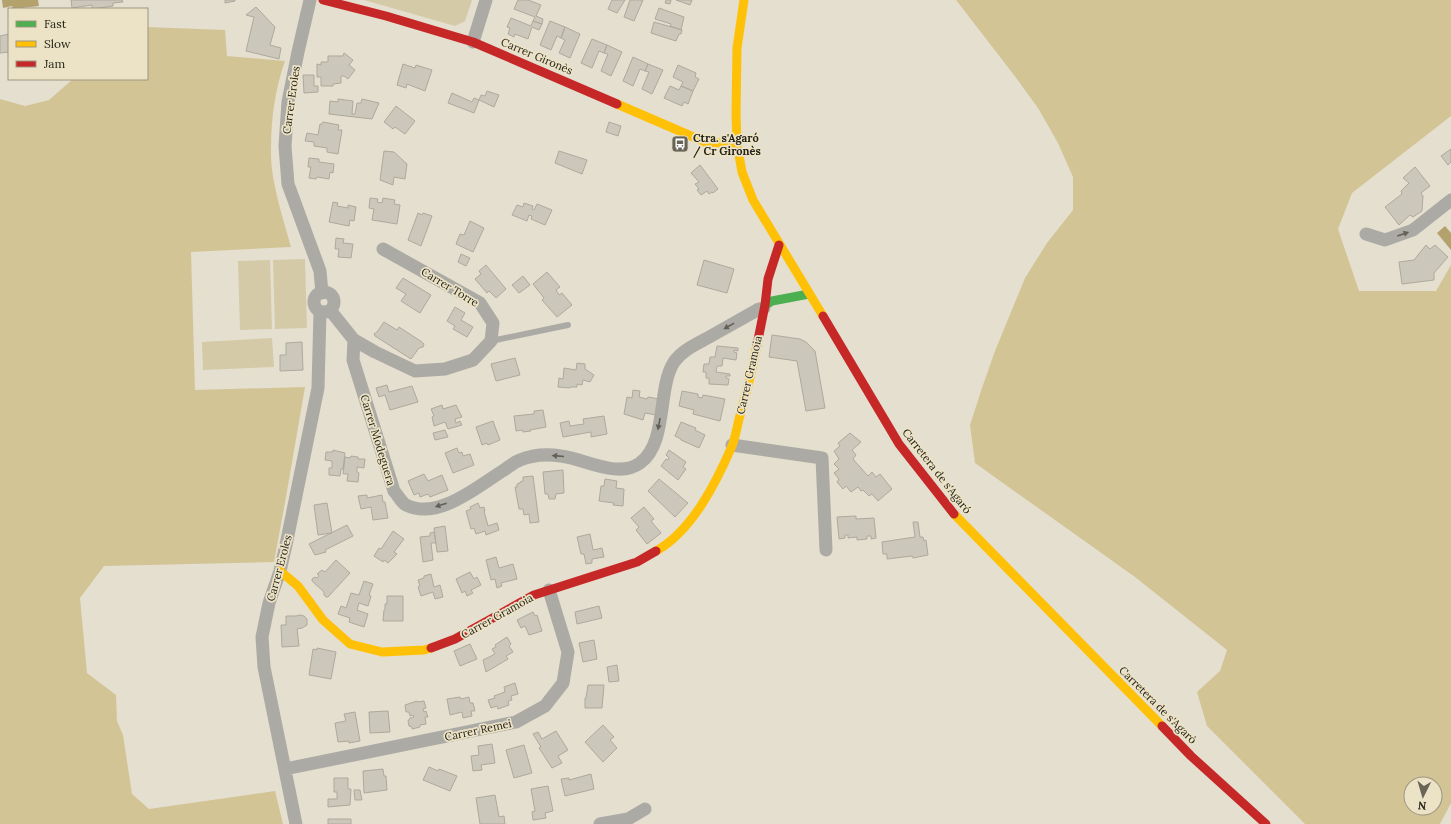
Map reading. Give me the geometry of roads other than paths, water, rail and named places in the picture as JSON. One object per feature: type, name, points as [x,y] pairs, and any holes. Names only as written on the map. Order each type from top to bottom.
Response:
[{"type":"street","name":"Carrer Eroles","points":[[296,824],[264,667],[262,637],[269,602],[280,571],[318,388],[325,311],[315,307],[314,301],[317,295],[322,293],[320,271],[288,184],[285,146],[288,102],[310,0]]},
{"type":"street","name":"Carrer Gironès","points":[[323,0],[386,16],[473,42],[705,142],[737,144]]},
{"type":"street","points":[[473,42],[486,0]]},
{"type":"street","name":"Carretera de s'Agaró","points":[[744,0],[737,48],[737,144],[742,172],[753,200],[779,245],[790,274],[809,294],[899,444],[952,512],[1191,756],[1266,824]]},
{"type":"street","points":[[1366,234],[1385,240],[1413,230],[1451,200]]},
{"type":"street","name":"Carrer Gramoia","points":[[280,571],[298,586],[323,620],[350,644],[382,652],[424,650],[455,639],[534,595],[638,562],[664,547],[689,523],[710,491],[732,445],[748,387],[768,279],[779,245]]},
{"type":"street","name":"Carrer Torre","points":[[383,249],[480,303],[493,323],[491,342]]},
{"type":"street","points":[[768,279],[790,274],[787,298]]},
{"type":"street","points":[[764,307],[772,301],[809,294]]},
{"type":"street","name":"Carrer Modeguera","points":[[354,340],[353,360],[394,491],[405,504],[420,509],[439,507],[459,498],[519,460],[541,455],[562,456],[605,467],[626,469],[640,463],[650,452],[657,436],[668,375],[675,361],[685,351],[764,307]]},
{"type":"street","points":[[325,311],[354,340],[415,371],[445,369],[473,360],[491,342]]},
{"type":"street","points":[[732,445],[822,458],[826,550]]},
{"type":"street","name":"Carrer Remei","points":[[285,769],[516,722],[545,706],[563,683],[568,652],[549,590]]},
{"type":"street","points":[[600,824],[628,819],[646,809]]},
{"type":"lane","points":[[491,342],[568,326]]},
{"type":"place","name":"Ctra. s'Agaró / Cr Gironès","points":[[680,144]]}]
